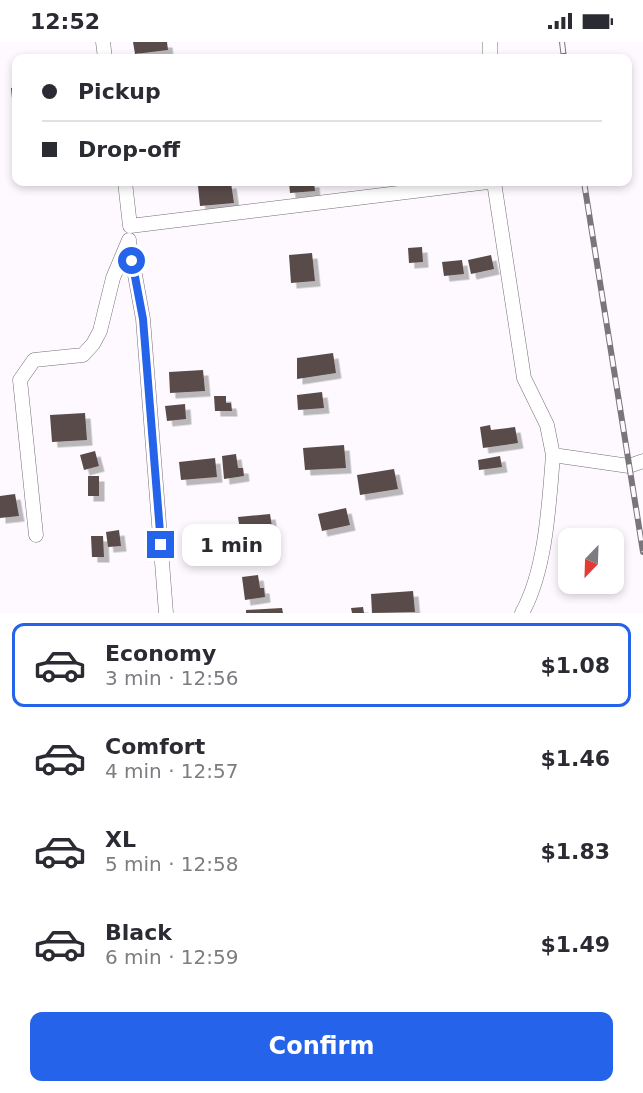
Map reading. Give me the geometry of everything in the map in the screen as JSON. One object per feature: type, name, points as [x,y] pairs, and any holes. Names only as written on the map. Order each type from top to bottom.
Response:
[{"type":"street","points":[[125,186],[130,226],[129,242],[143,319],[166,613]]},
{"type":"street","points":[[130,226],[455,186]]},
{"type":"street","points":[[495,186],[524,378],[547,425],[553,455],[548,506],[533,594],[522,613]]},
{"type":"street","points":[[36,535],[20,380],[33,360],[83,355],[93,344],[100,331],[113,278],[129,242]]},
{"type":"street","points":[[553,455],[629,465],[643,461]]},
{"type":"building","points":[[133,42],[167,42],[168,50],[135,54]]},
{"type":"building","points":[[198,186],[231,186],[234,203],[200,206]]},
{"type":"building","points":[[289,186],[314,186],[315,191],[290,193]]},
{"type":"building","points":[[422,247],[423,262],[409,263],[408,248]]},
{"type":"building","points":[[312,253],[315,281],[291,283],[289,255]]},
{"type":"building","points":[[491,255],[494,269],[471,274],[468,260]]},
{"type":"building","points":[[462,260],[464,274],[444,276],[442,262]]},
{"type":"building","points":[[333,353],[336,373],[297,379],[297,358]]},
{"type":"building","points":[[203,370],[205,391],[170,393],[169,372]]},
{"type":"building","points":[[322,392],[324,408],[298,410],[297,395]]},
{"type":"building","points":[[214,396],[226,396],[226,403],[231,403],[232,411],[215,411]]},
{"type":"building","points":[[185,404],[186,419],[167,421],[165,406]]},
{"type":"building","points":[[85,413],[87,440],[52,442],[50,415]]},
{"type":"building","points":[[490,425],[491,430],[515,427],[518,443],[483,448],[480,427]]},
{"type":"building","points":[[344,445],[346,468],[305,470],[303,448]]},
{"type":"building","points":[[95,451],[99,466],[84,470],[80,455]]},
{"type":"building","points":[[236,454],[238,468],[243,468],[244,476],[224,479],[222,456]]},
{"type":"building","points":[[500,456],[502,467],[479,470],[478,460]]},
{"type":"building","points":[[215,458],[217,477],[181,480],[179,462]]},
{"type":"building","points":[[394,469],[398,489],[360,495],[357,475]]},
{"type":"building","points":[[88,476],[99,476],[99,496],[88,496]]},
{"type":"building","points":[[15,494],[19,516],[0,518],[0,496]]},
{"type":"building","points":[[346,508],[350,525],[322,531],[318,514]]},
{"type":"building","points":[[270,514],[273,533],[241,537],[238,517]]},
{"type":"building","points":[[119,530],[121,546],[108,547],[106,532]]},
{"type":"building","points":[[91,536],[103,536],[104,557],[92,557]]},
{"type":"building","points":[[258,575],[260,588],[264,588],[265,597],[245,600],[242,577]]},
{"type":"building","points":[[413,591],[415,612],[372,613],[371,594]]},
{"type":"building","points":[[363,607],[364,613],[352,613],[351,608]]},
{"type":"building","points":[[282,608],[283,613],[246,613],[246,610]]},
{"type":"railway","points":[[562,42],[564,54]]},
{"type":"railway","points":[[585,186],[643,552]]},
{"type":"route","points":[[132,261],[143,319],[161,545]]}]
